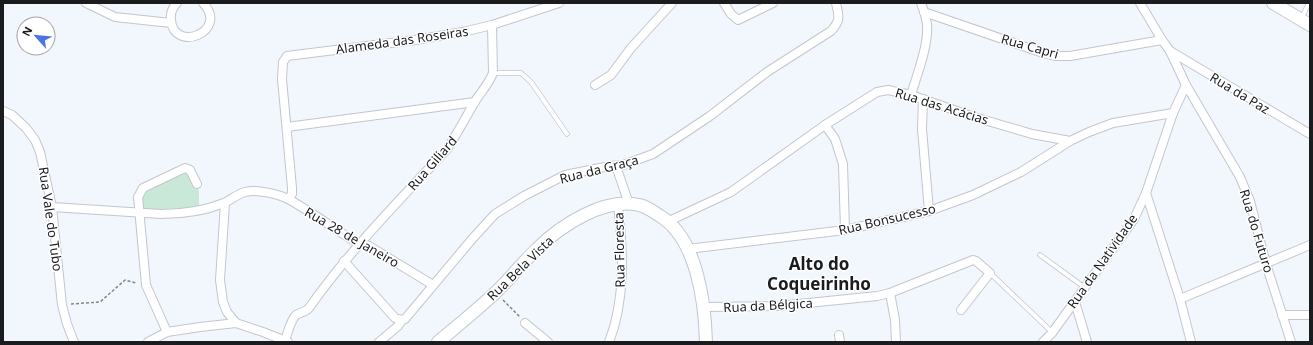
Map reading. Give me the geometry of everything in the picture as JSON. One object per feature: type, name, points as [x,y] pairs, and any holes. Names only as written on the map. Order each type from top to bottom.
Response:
[{"type":"main road","points":[[1274,3],[1305,22]]},
{"type":"main road","points":[[623,204],[640,205],[669,221],[688,249],[704,307],[706,342]]},
{"type":"main road","name":"Rua Bela Vista","points":[[438,342],[496,293],[537,248],[559,231],[581,216],[601,208],[623,204]]},
{"type":"street","points":[[86,3],[115,17],[171,23]]},
{"type":"street","points":[[177,3],[172,10],[171,23],[178,34],[184,37],[197,36],[203,33],[207,28],[210,22],[210,16],[208,9],[203,3]]},
{"type":"street","name":"Alameda das Roseiras","points":[[287,127],[282,79],[283,62],[287,56],[415,40],[464,32],[492,25],[559,3]]},
{"type":"street","points":[[595,85],[611,75],[631,48],[672,3]]},
{"type":"street","points":[[724,3],[731,14],[738,20],[773,3]]},
{"type":"street","name":"Rua da Graça","points":[[379,342],[398,326],[398,319],[405,319],[495,214],[524,196],[565,175],[624,165],[654,154],[710,116],[767,72],[831,31],[837,24],[839,18],[836,3]]},
{"type":"street","points":[[912,95],[927,36],[927,25],[922,3]]},
{"type":"street","points":[[1140,3],[1170,51],[1186,85]]},
{"type":"street","name":"Rua Capri","points":[[924,12],[1055,56],[1070,56],[1162,40]]},
{"type":"street","points":[[492,25],[493,73]]},
{"type":"street","name":"Rua da Paz","points":[[1170,51],[1310,134]]},
{"type":"street","name":"Rua Giliard","points":[[286,341],[294,318],[297,314],[308,310],[344,261],[447,149],[493,73]]},
{"type":"street","name":"Rua da Natividade","points":[[1043,342],[1052,333],[1075,302],[1084,287],[1134,219],[1146,193],[1173,113],[1186,85]]},
{"type":"street","name":"Rua do Futuro","points":[[1186,85],[1240,177],[1250,201],[1266,264],[1291,342]]},
{"type":"street","name":"Rua das Acácias","points":[[669,221],[732,192],[825,125],[877,92],[888,90],[912,95],[971,116],[1025,131],[1070,141]]},
{"type":"street","points":[[924,99],[922,130],[929,211]]},
{"type":"street","points":[[288,199],[292,194],[292,188],[287,127],[475,102]]},
{"type":"street","name":"Rua Vale do Tubo","points":[[3,111],[12,115],[20,122],[35,140],[40,152],[52,207],[62,305],[74,342]]},
{"type":"street","points":[[1070,141],[1113,123],[1173,113]]},
{"type":"street","points":[[825,125],[835,139],[843,164],[845,230]]},
{"type":"street","name":"Rua Bonsucesso","points":[[688,249],[845,230],[929,211],[973,195],[1021,172],[1070,141]]},
{"type":"street","name":"Rua Floresta","points":[[608,342],[617,314],[621,280],[621,230],[623,204],[616,166]]},
{"type":"street","points":[[166,332],[146,285],[138,197],[143,188],[185,168],[190,170],[198,184]]},
{"type":"street","name":"Rua 28 de Janeiro","points":[[52,207],[139,213],[179,214],[194,212],[225,203],[237,195],[253,191],[264,192],[288,199],[359,244],[369,246],[433,285]]},
{"type":"street","points":[[1146,193],[1180,299],[1191,342]]},
{"type":"street","points":[[225,203],[220,280],[223,302],[227,312],[236,323]]},
{"type":"street","points":[[1180,299],[1310,245]]},
{"type":"street","name":"Rua da Bélgica","points":[[704,307],[779,306],[877,296],[890,293],[970,260],[976,261],[990,274]]},
{"type":"street","points":[[344,261],[398,319]]},
{"type":"street","points":[[961,310],[990,274]]},
{"type":"street","points":[[890,293],[895,320],[896,342]]},
{"type":"street","points":[[1075,302],[1087,342]]},
{"type":"street","points":[[1282,315],[1310,315]]},
{"type":"street","points":[[148,342],[166,332],[236,323],[286,341]]},
{"type":"street","points":[[525,323],[548,342]]},
{"type":"lane","points":[[1305,22],[1309,3]]},
{"type":"lane","points":[[493,73],[518,73],[523,75],[531,82],[567,134]]},
{"type":"lane","points":[[1040,255],[1084,287]]},
{"type":"lane","points":[[990,274],[1052,333]]},
{"type":"path","points":[[62,305],[100,302],[124,280],[146,285]]},
{"type":"path","points":[[496,293],[525,323]]},
{"type":"green space","points":[[186,171],[199,191],[199,208],[139,213],[143,187]]},
{"type":"district","name":"Alto do Coqueirinho","points":[[819,273]]}]
